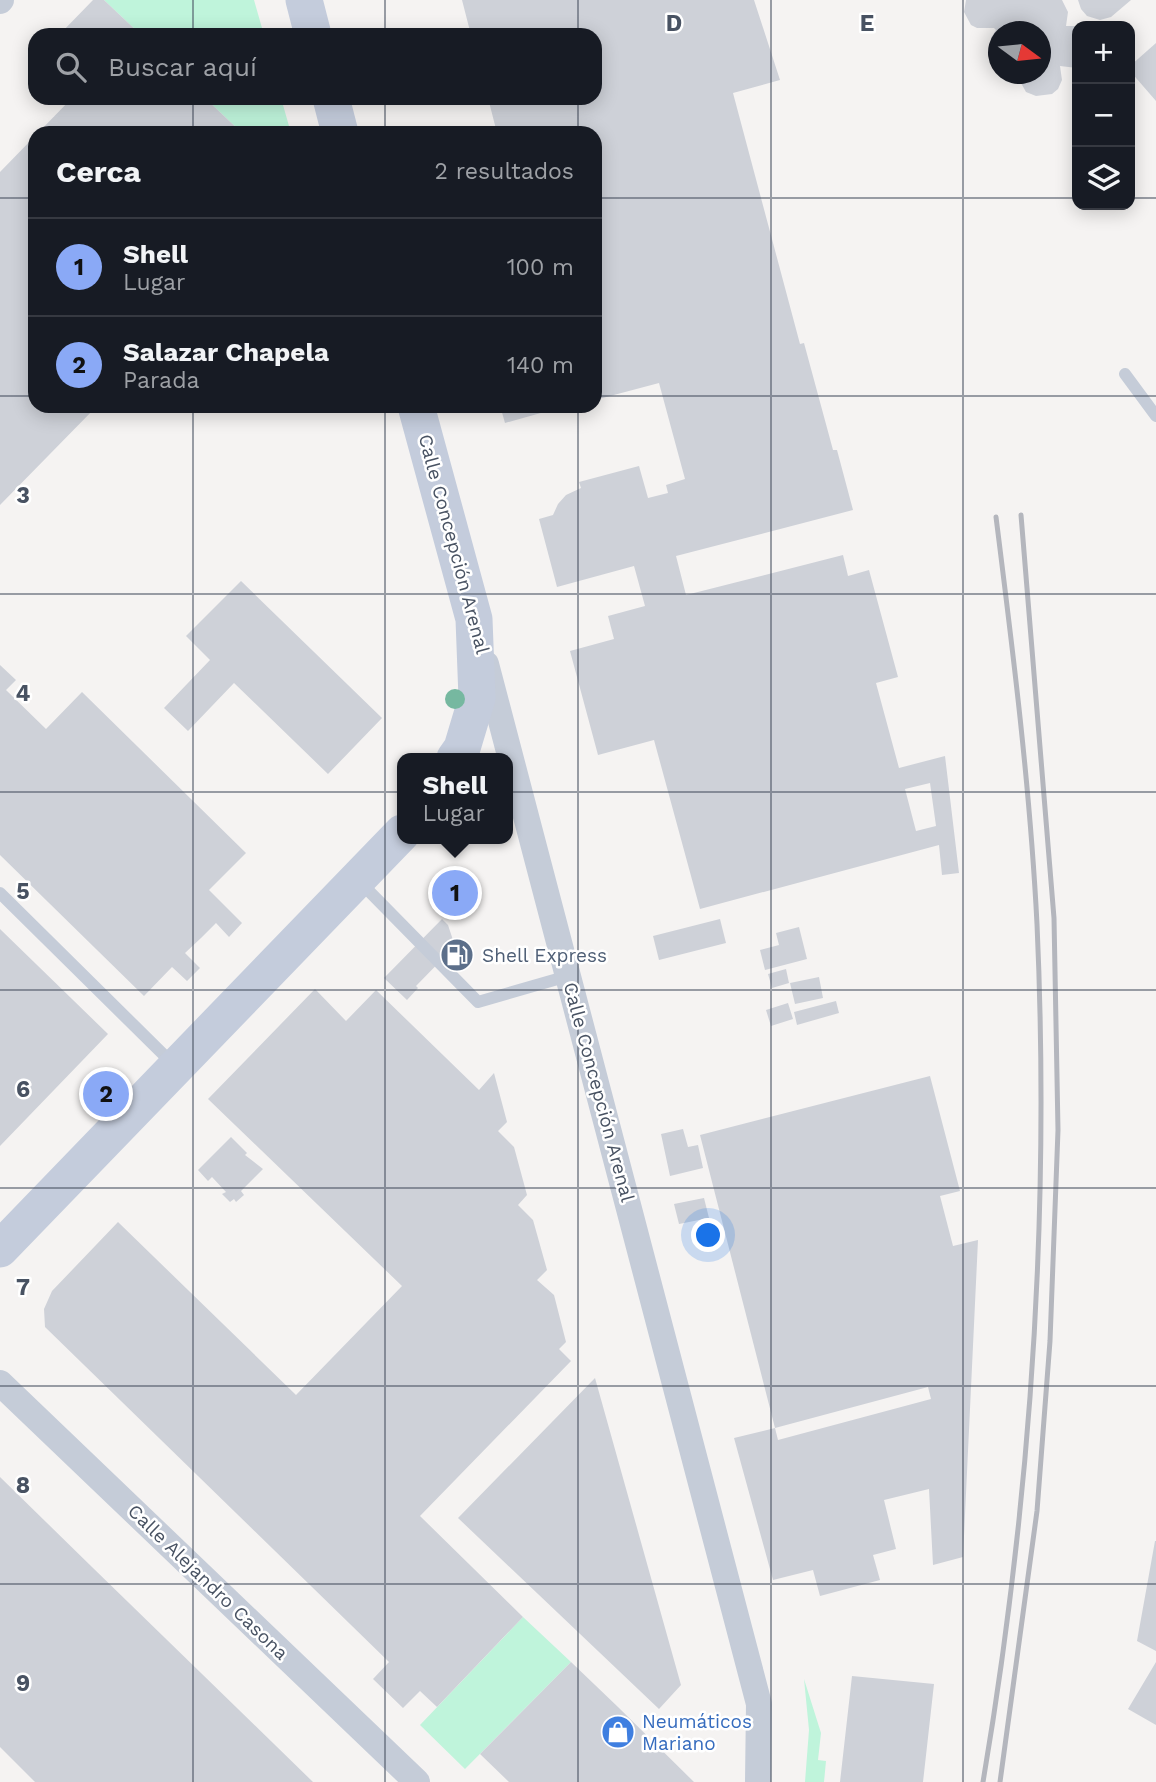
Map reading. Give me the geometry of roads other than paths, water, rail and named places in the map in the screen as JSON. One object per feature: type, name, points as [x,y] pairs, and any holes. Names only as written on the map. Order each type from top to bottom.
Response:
[{"type":"street","points":[[333,105],[338,126]]},
{"type":"street","name":"Calle Concepción Arenal","points":[[418,413],[510,753]]},
{"type":"street","points":[[458,753],[477,698],[474,619]]},
{"type":"street","name":"Calle Concepción Arenal","points":[[513,764],[759,1704],[758,1782]]},
{"type":"street","points":[[513,833],[552,910]]},
{"type":"street","points":[[0,1248],[397,838]]},
{"type":"street","name":"Calle Alejandro Casona","points":[[0,1383],[417,1782]]},
{"type":"lane","points":[[1125,374],[1156,416]]},
{"type":"lane","points":[[358,879],[478,1002],[569,976]]},
{"type":"lane","points":[[0,893],[176,1067]]},
{"type":"railway","points":[[1000,1782],[1037,1511],[1050,1341],[1058,1130],[1054,918],[1021,515]]},
{"type":"railway","points":[[983,1782],[1000,1676],[1025,1462],[1033,1354],[1041,1139],[1034,873],[1020,720],[996,517]]},
{"type":"place","name":"Shell","points":[[455,893]]},
{"type":"place","name":"Shell Express","points":[[457,955]]},
{"type":"place","name":"Salazar Chapela","points":[[106,1094]]},
{"type":"place","name":"Neumáticos Mariano","points":[[618,1732]]}]
